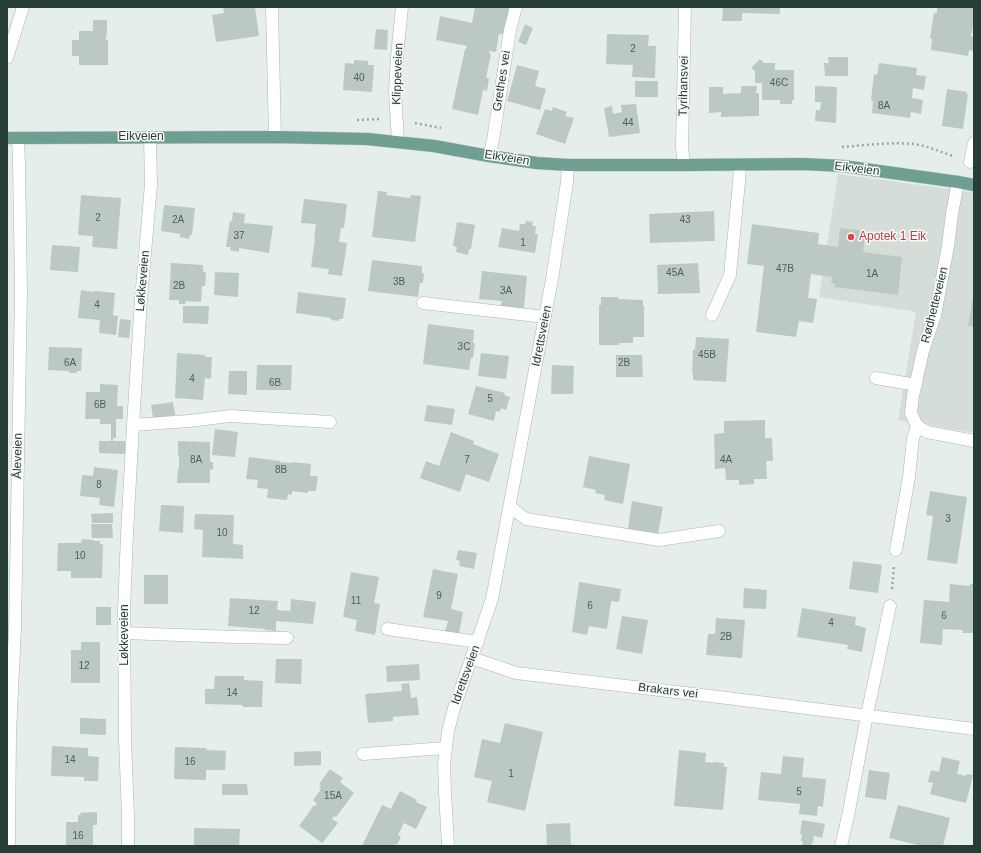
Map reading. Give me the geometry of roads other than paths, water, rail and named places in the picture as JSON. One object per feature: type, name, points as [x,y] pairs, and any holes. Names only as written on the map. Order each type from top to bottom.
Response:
[{"type":"main road","name":"Eikveien","points":[[12,138],[367,138],[434,146],[537,163],[568,165],[803,164],[843,166],[974,185]]},
{"type":"street","points":[[7,58],[23,7]]},
{"type":"street","points":[[272,7],[275,137]]},
{"type":"street","name":"Klippeveien","points":[[398,141],[395,92],[402,7]]},
{"type":"street","name":"Grethes vei","points":[[489,156],[493,140],[510,30],[516,7]]},
{"type":"street","name":"Tyrihansvei","points":[[684,165],[682,147],[685,7]]},
{"type":"street","name":"Løkkeveien","points":[[128,846],[124,633],[127,534],[141,300],[151,184],[150,137]]},
{"type":"street","name":"Åleveien","points":[[9,846],[10,733],[15,628],[21,291],[20,163],[12,138]]},
{"type":"street","points":[[970,162],[974,143]]},
{"type":"street","name":"Idrettsveien","points":[[448,846],[444,764],[448,731],[454,708],[492,599],[552,279],[567,182],[568,165]]},
{"type":"street","points":[[712,315],[730,275],[740,165]]},
{"type":"street","name":"Rødhetteveien","points":[[896,550],[917,426],[910,413],[923,351],[935,315],[958,182]]},
{"type":"street","points":[[423,303],[545,317]]},
{"type":"street","points":[[876,378],[916,385]]},
{"type":"street","points":[[133,425],[230,416],[330,422]]},
{"type":"street","points":[[917,426],[927,432],[974,440]]},
{"type":"street","points":[[510,507],[526,519],[659,540],[719,531]]},
{"type":"street","points":[[841,846],[890,606]]},
{"type":"street","points":[[387,629],[478,642]]},
{"type":"street","points":[[124,633],[287,638]]},
{"type":"street","name":"Brakars vei","points":[[472,658],[516,674],[662,690],[974,729]]},
{"type":"street","points":[[363,754],[446,748]]},
{"type":"place","name":"Apotek 1 Eik","points":[[851,237]]}]
